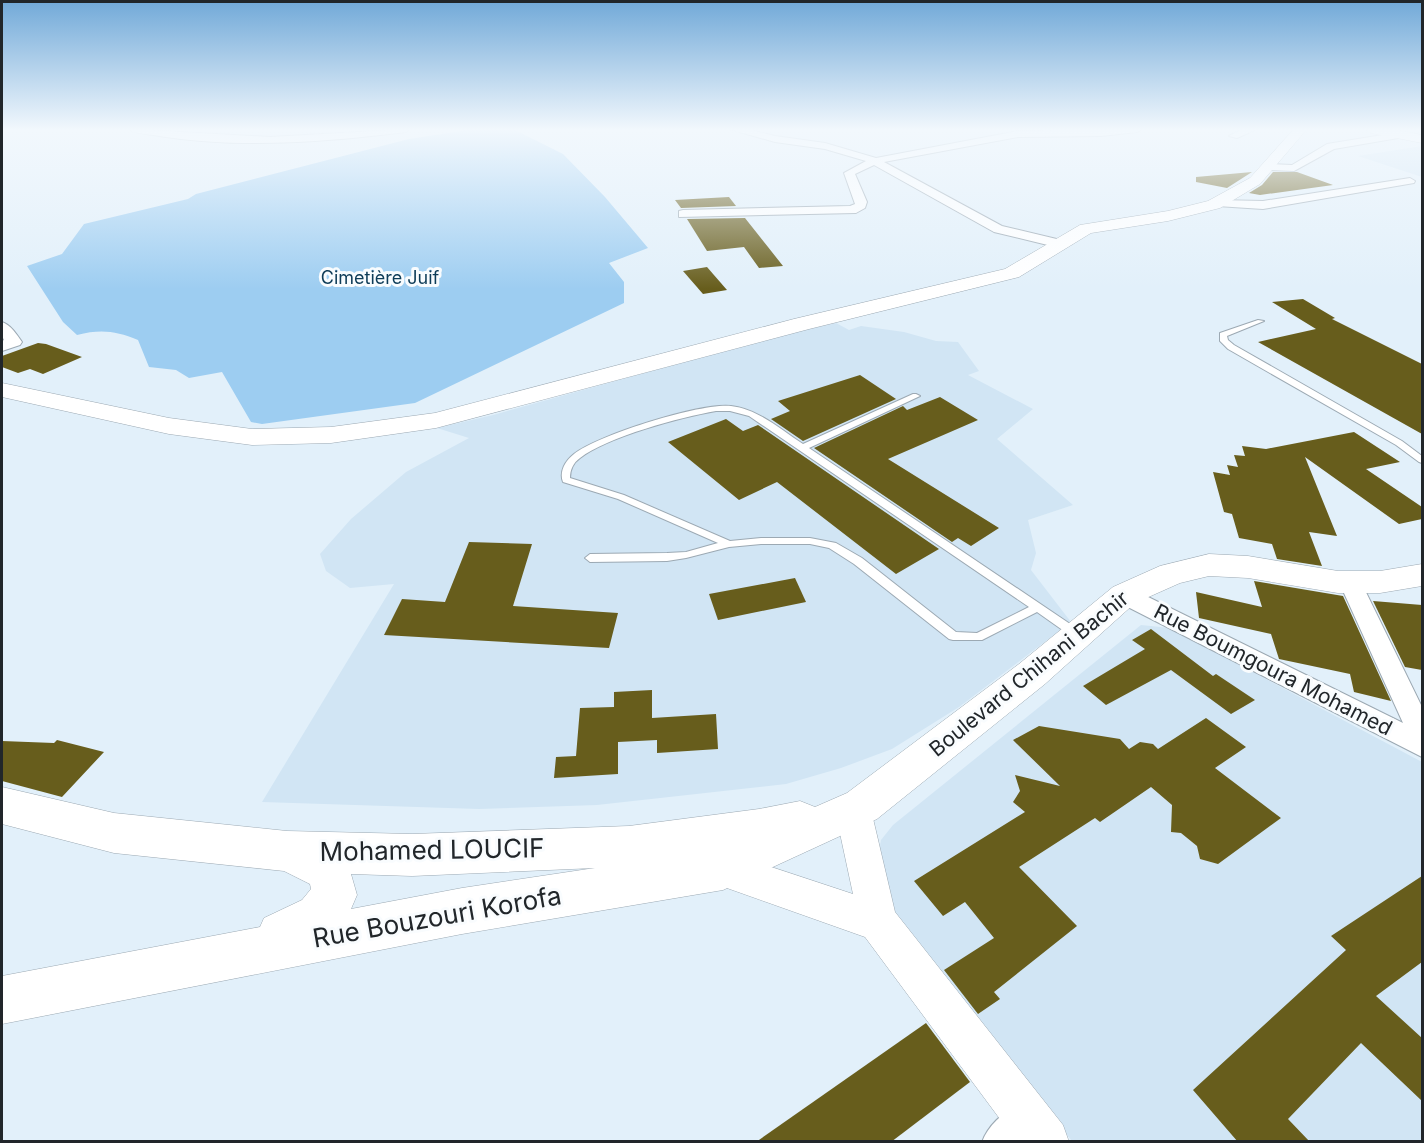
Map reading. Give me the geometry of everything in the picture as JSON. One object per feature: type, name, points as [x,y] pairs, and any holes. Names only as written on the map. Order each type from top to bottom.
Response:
[{"type":"main road","points":[[2,390],[226,435],[311,437],[379,430],[436,420],[802,324],[1012,273],[1060,243],[1086,230],[1168,216],[1216,203],[1253,182]]},
{"type":"main road","name":"Boulevard Chihani Bachir","points":[[858,808],[1032,674],[1124,595],[1171,574],[1209,565],[1248,567],[1350,582],[1380,582],[1422,575]]},
{"type":"main road","name":"Mohamed LOUCIF","points":[[2,805],[114,833],[287,851],[412,855],[629,846],[759,829],[858,808]]},
{"type":"main road","name":"Rue Bouzouri Korofa","points":[[2,1000],[244,951],[462,911],[723,869],[858,808]]},
{"type":"main road","points":[[244,951],[318,916],[335,895],[328,870],[287,851]]},
{"type":"street","points":[[683,214],[852,210],[861,206],[853,182]]},
{"type":"street","points":[[911,182],[998,230],[1060,243]]},
{"type":"street","points":[[1216,203],[1263,206],[1402,182]]},
{"type":"street","points":[[2,327],[14,342],[2,346]]},
{"type":"street","points":[[1350,582],[1422,734]]},
{"type":"street","name":"Rue Boumgoura Mohamed","points":[[1124,595],[1422,745]]},
{"type":"street","points":[[858,808],[878,922],[1025,1134]]},
{"type":"street","points":[[723,869],[878,922]]},
{"type":"lane","points":[[1260,321],[1223,335],[1224,341],[1399,443],[1422,460]]},
{"type":"lane","points":[[802,448],[916,396]]},
{"type":"lane","points":[[729,544],[621,497],[566,480],[565,474],[568,466],[578,455],[610,440],[697,411],[718,408],[738,409],[752,414],[1077,635]]},
{"type":"lane","points":[[590,558],[686,555],[729,544],[761,541],[810,541],[832,545],[858,561],[953,636],[978,637],[1036,608]]},
{"type":"shaded area","points":[[836,323],[849,330],[861,326],[904,332],[936,341],[958,342],[979,371],[968,375],[1033,409],[997,439],[1073,505],[1028,520],[1036,553],[1031,570],[1071,622],[959,707],[892,749],[841,768],[786,784],[597,805],[479,809],[262,802],[394,584],[350,588],[326,571],[320,554],[351,519],[406,472],[469,438],[437,428],[493,415],[782,335]]},
{"type":"shaded area","points":[[1141,625],[1170,628],[1422,762],[1422,1141],[1072,1141],[1000,1053],[890,906],[877,864],[881,840],[893,825]]},
{"type":"green space","name":"Cimetière Juif","points":[[241,182],[591,182],[648,248],[609,263],[624,282],[624,303],[415,403],[262,424],[251,422],[222,372],[189,378],[176,370],[149,367],[138,340],[108,332],[77,335],[63,322],[27,266],[62,254],[84,224],[188,199],[196,194]]},
{"type":"building","points":[[1198,182],[1236,182],[1227,188]]},
{"type":"building","points":[[1264,182],[1326,182],[1333,185],[1260,195],[1249,193]]},
{"type":"building","points":[[729,197],[736,206],[681,208],[675,200]]},
{"type":"building","points":[[745,218],[783,266],[759,268],[744,247],[707,251],[687,219]]},
{"type":"building","points":[[707,267],[727,290],[703,294],[683,271]]},
{"type":"building","points":[[1303,299],[1335,318],[1332,319],[1422,364],[1422,434],[1258,342],[1316,329],[1272,302]]},
{"type":"building","points":[[38,343],[82,357],[43,374],[30,369],[18,373],[2,367],[2,356]]},
{"type":"building","points":[[860,375],[896,399],[803,441],[771,419],[790,411],[778,401]]},
{"type":"building","points":[[940,397],[978,420],[888,459],[999,528],[971,546],[958,538],[952,542],[814,448],[903,406],[907,410]]},
{"type":"building","points":[[726,419],[743,431],[758,425],[939,549],[896,574],[777,482],[739,500],[668,442]]},
{"type":"building","points":[[1354,432],[1400,462],[1366,469],[1422,507],[1422,519],[1399,524],[1305,457],[1337,536],[1309,532],[1322,566],[1277,559],[1272,544],[1239,538],[1232,514],[1224,512],[1213,472],[1230,475],[1227,465],[1238,467],[1234,455],[1245,456],[1242,446],[1266,449]]},
{"type":"building","points":[[469,542],[532,544],[513,606],[618,613],[609,648],[384,635],[402,599],[445,602]]},
{"type":"building","points":[[795,578],[806,602],[718,620],[709,594]]},
{"type":"building","points":[[1254,581],[1343,596],[1391,701],[1354,692],[1350,674],[1279,659],[1271,634],[1199,618],[1196,592],[1262,607]]},
{"type":"building","points":[[1373,601],[1422,605],[1422,670],[1405,667]]},
{"type":"building","points":[[1151,629],[1213,676],[1216,674],[1255,700],[1231,714],[1171,670],[1106,705],[1083,686],[1145,649],[1132,640]]},
{"type":"building","points":[[652,690],[652,718],[716,714],[718,749],[657,753],[657,740],[618,742],[618,774],[554,778],[556,757],[576,756],[580,708],[614,707],[614,692]]},
{"type":"building","points":[[1206,718],[1246,747],[1215,768],[1281,818],[1218,864],[1200,859],[1197,846],[1181,833],[1171,832],[1172,805],[1151,787],[1100,822],[1095,818],[1019,867],[1077,926],[994,992],[1000,999],[978,1014],[944,970],[994,938],[965,902],[943,916],[914,881],[1025,812],[1013,802],[1020,791],[1015,775],[1060,786],[1013,740],[1039,726],[1120,739],[1129,749],[1140,742],[1153,744],[1158,749]]},
{"type":"building","points":[[57,740],[104,752],[62,797],[2,781],[2,741],[54,743]]},
{"type":"building","points":[[1422,876],[1422,962],[1376,996],[1422,1038],[1422,1101],[1361,1043],[1288,1119],[1310,1142],[1238,1142],[1193,1090],[1346,950],[1331,936]]},
{"type":"building","points":[[926,1023],[970,1082],[891,1142],[756,1142]]}]
